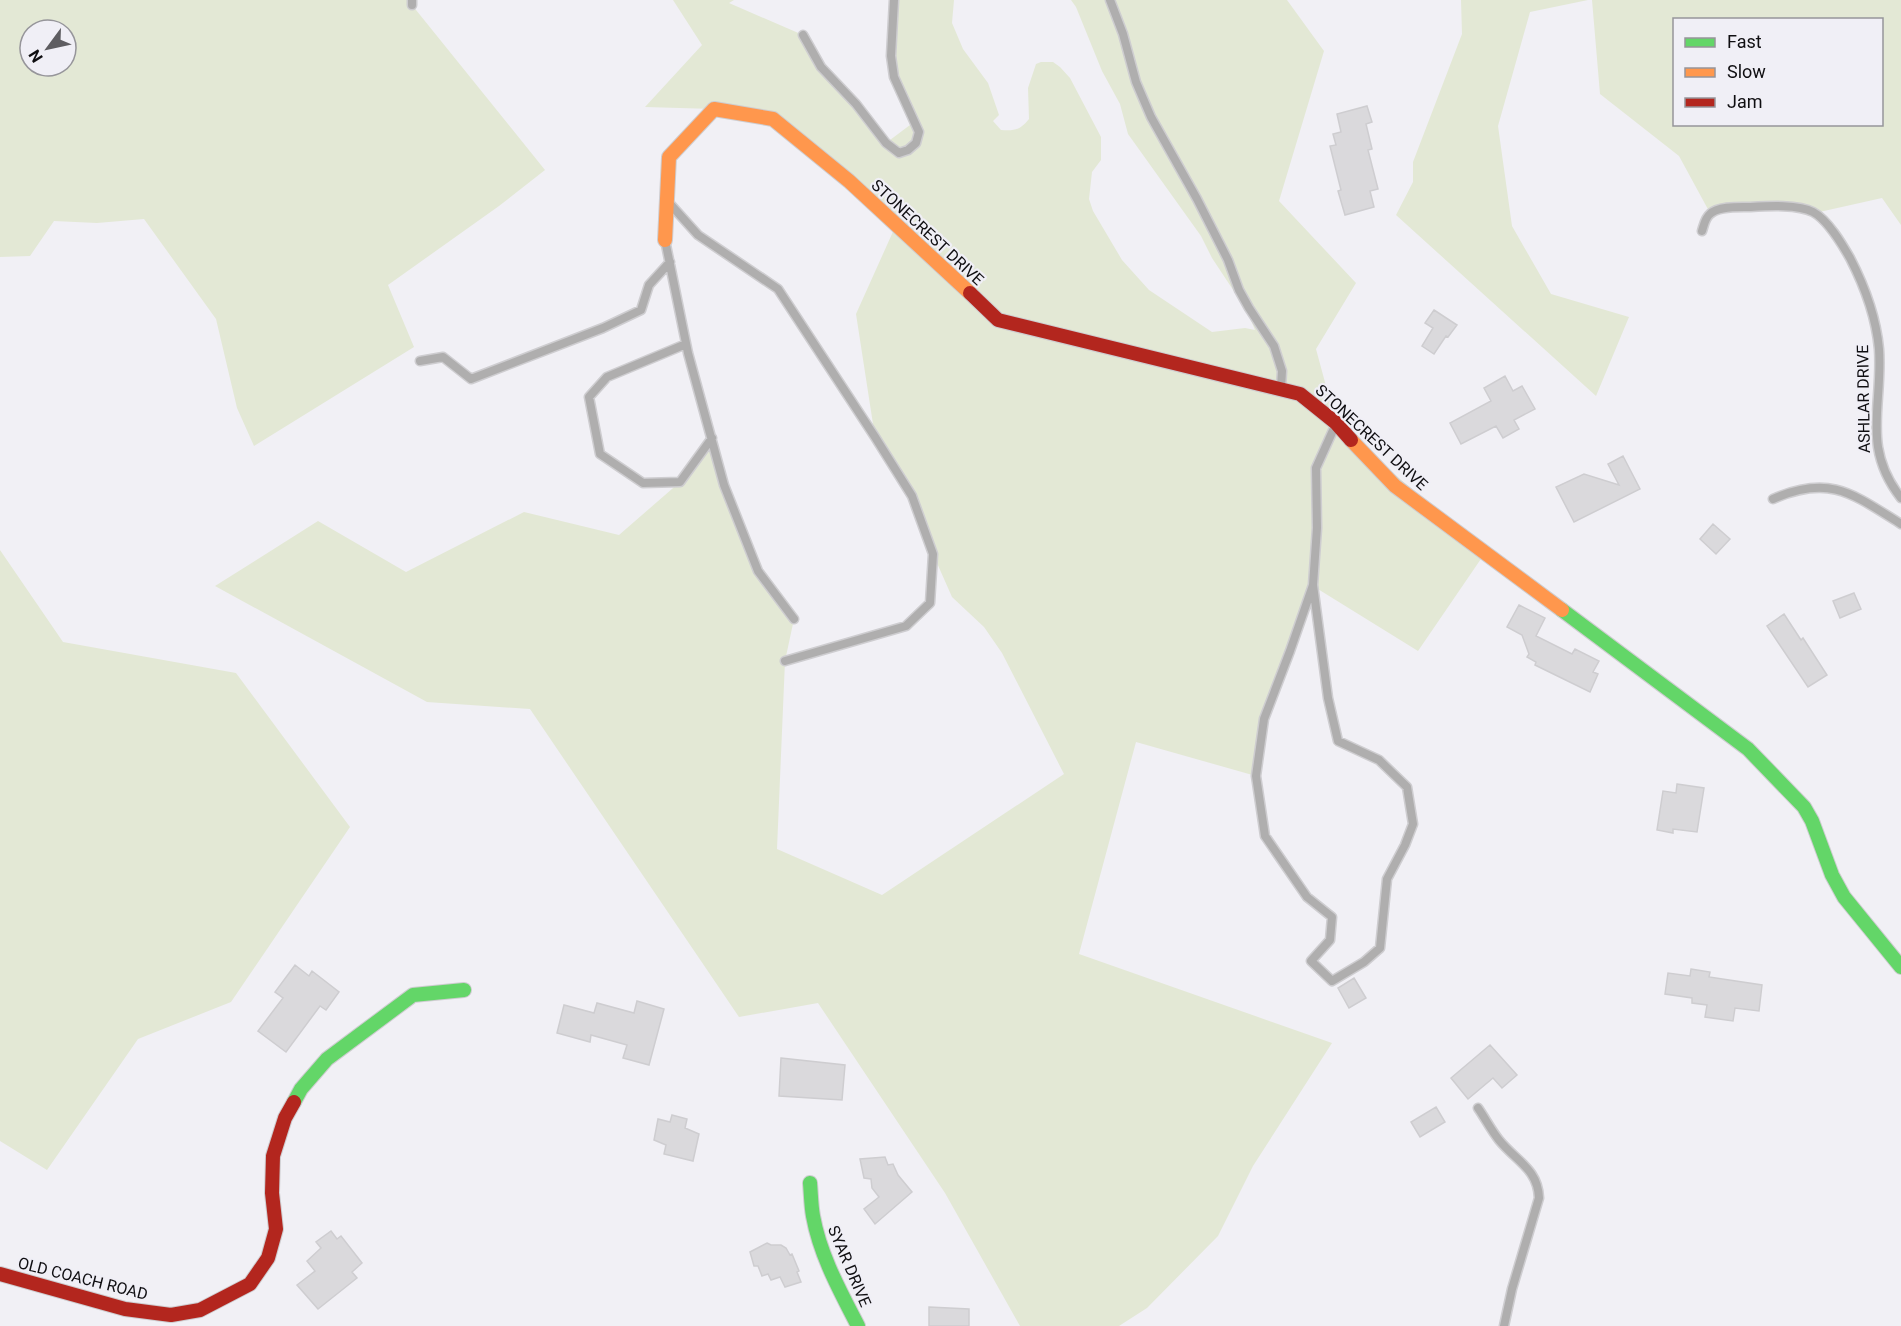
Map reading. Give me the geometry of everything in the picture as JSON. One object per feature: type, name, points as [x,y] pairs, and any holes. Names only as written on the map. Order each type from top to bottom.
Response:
[{"type":"street","name":"STONECREST DRIVE","points":[[665,240],[669,157],[714,109],[773,119],[849,181],[998,320],[1300,394],[1336,423],[1395,486],[1748,748],[1804,807],[1812,821],[1832,875],[1844,897],[1901,968]]},
{"type":"street","name":"OLD COACH ROAD","points":[[0,1274],[125,1309],[171,1315],[200,1310],[250,1284],[268,1258],[276,1229],[272,1193],[273,1156],[285,1118],[301,1089],[327,1059],[413,995],[464,990]]},
{"type":"street","name":"SYAR DRIVE","points":[[810,1184],[813,1217],[821,1248],[858,1326]]},
{"type":"lane","points":[[802,35],[821,67],[856,104],[886,143],[898,153],[908,150],[916,143],[919,132],[894,77],[891,56],[894,0]]},
{"type":"lane","points":[[1110,0],[1123,34],[1136,82],[1151,117],[1197,199],[1228,260],[1249,309],[1274,346],[1282,371],[1281,389]]},
{"type":"lane","points":[[667,200],[698,235],[778,289],[912,496],[933,554],[930,603],[906,626],[785,661]]},
{"type":"lane","name":"ASHLAR DRIVE","points":[[1702,231],[1710,213],[1721,209],[1748,207],[1805,209],[1815,213],[1840,241],[1862,280],[1872,306],[1879,348],[1876,440],[1880,460],[1892,486],[1901,498]]},
{"type":"lane","points":[[665,240],[686,344],[724,485],[758,571],[794,619]]},
{"type":"lane","points":[[420,361],[443,357],[471,379],[592,333],[640,310],[649,285],[670,262]]},
{"type":"lane","points":[[686,344],[607,377],[589,398],[600,454],[643,483],[680,482],[712,438]]},
{"type":"lane","points":[[1313,585],[1264,719],[1256,776],[1265,836],[1307,897],[1332,917],[1330,940],[1311,961],[1332,981],[1364,962],[1380,948],[1387,879],[1413,824],[1407,787],[1379,760],[1338,741],[1328,698],[1313,585],[1317,528],[1316,468],[1336,423]]},
{"type":"lane","points":[[1773,499],[1808,487],[1828,488],[1846,492],[1901,524]]},
{"type":"lane","points":[[1478,1108],[1499,1140],[1532,1173],[1539,1186],[1539,1198],[1512,1289],[1504,1326]]},
{"type":"green space","points":[[0,0],[412,0],[412,5],[545,170],[499,206],[388,285],[414,347],[254,446],[237,408],[216,319],[144,219],[97,223],[54,221],[30,256],[0,257]]},
{"type":"green space","points":[[673,0],[734,0],[729,3],[803,35],[821,67],[886,143],[914,122],[894,77],[894,0],[954,0],[952,23],[963,49],[988,83],[999,115],[993,121],[1001,130],[1017,129],[1029,119],[1028,88],[1036,64],[1053,62],[1070,78],[1101,137],[1101,160],[1092,172],[1089,199],[1093,211],[1122,260],[1149,290],[1212,332],[1245,328],[1255,330],[1247,311],[1212,258],[1201,236],[1128,134],[1120,104],[1102,71],[1071,0],[1287,0],[1324,51],[1279,201],[1356,283],[1316,349],[1336,423],[1485,553],[1418,651],[1313,586],[1264,719],[1256,776],[1136,742],[1079,954],[1332,1043],[1253,1166],[1218,1236],[1147,1308],[1119,1326],[1020,1326],[945,1193],[818,1003],[739,1017],[530,709],[427,702],[215,586],[318,521],[406,572],[524,512],[619,535],[680,482],[712,438],[758,571],[794,619],[785,661],[777,849],[882,895],[1064,774],[1002,653],[984,627],[952,597],[933,554],[912,496],[875,437],[856,314],[896,225],[773,119],[714,109],[645,107],[702,45]]},
{"type":"green space","points":[[1461,0],[1588,0],[1530,12],[1498,126],[1512,226],[1551,294],[1629,317],[1596,396],[1396,215],[1413,182],[1413,162],[1462,34]]},
{"type":"green space","points":[[1592,0],[1901,0],[1901,225],[1882,198],[1815,213],[1778,207],[1710,213],[1679,156],[1600,94]]},
{"type":"green space","points":[[0,550],[63,642],[236,673],[350,827],[231,1002],[138,1039],[47,1170],[0,1141]]},
{"type":"building","points":[[1367,106],[1372,122],[1366,124],[1372,149],[1368,150],[1378,189],[1370,191],[1374,207],[1345,215],[1330,146],[1336,145],[1333,134],[1341,132],[1337,114]]},
{"type":"building","points":[[1434,310],[1457,325],[1434,354],[1422,346],[1433,328],[1425,323]]},
{"type":"building","points":[[1505,376],[1513,391],[1522,386],[1535,409],[1514,420],[1519,429],[1503,438],[1496,426],[1461,444],[1450,423],[1491,401],[1484,388]]},
{"type":"building","points":[[1623,456],[1640,489],[1574,522],[1556,487],[1584,474],[1619,485],[1608,464]]},
{"type":"building","points":[[1713,524],[1730,539],[1716,554],[1700,539]]},
{"type":"building","points":[[1854,593],[1861,609],[1840,618],[1833,601]]},
{"type":"building","points":[[1519,605],[1545,618],[1536,636],[1572,654],[1575,649],[1599,661],[1593,672],[1598,674],[1590,692],[1535,665],[1536,662],[1527,657],[1529,654],[1522,635],[1507,627]]},
{"type":"building","points":[[1784,614],[1827,675],[1808,687],[1767,626]]},
{"type":"building","points":[[1677,784],[1704,788],[1697,832],[1673,829],[1673,833],[1657,830],[1663,791],[1676,793]]},
{"type":"building","points":[[295,965],[309,976],[312,971],[339,992],[326,1010],[320,1006],[286,1052],[258,1031],[283,998],[275,992]]},
{"type":"building","points":[[1691,969],[1710,972],[1709,977],[1762,985],[1759,1011],[1735,1008],[1733,1021],[1705,1017],[1707,1005],[1692,1003],[1692,998],[1665,994],[1668,973],[1690,976]]},
{"type":"building","points":[[1354,978],[1366,998],[1349,1008],[1338,988]]},
{"type":"building","points":[[637,1001],[664,1009],[649,1065],[623,1058],[627,1045],[591,1035],[590,1042],[557,1033],[564,1005],[594,1013],[597,1003],[634,1013]]},
{"type":"building","points":[[1490,1045],[1517,1075],[1502,1088],[1493,1078],[1468,1099],[1451,1078]]},
{"type":"building","points":[[781,1058],[845,1065],[842,1100],[779,1096]]},
{"type":"building","points":[[1436,1107],[1445,1122],[1420,1137],[1411,1122]]},
{"type":"building","points":[[672,1115],[687,1119],[685,1128],[699,1134],[693,1161],[664,1154],[666,1145],[654,1140],[658,1119],[670,1122]]},
{"type":"building","points":[[885,1157],[888,1165],[893,1164],[898,1175],[912,1192],[875,1224],[864,1209],[879,1197],[872,1188],[871,1179],[864,1178],[860,1159]]},
{"type":"building","points":[[331,1231],[337,1239],[341,1236],[362,1263],[352,1272],[357,1278],[318,1309],[297,1285],[315,1271],[307,1261],[321,1248],[316,1242]]},
{"type":"building","points":[[767,1243],[781,1245],[790,1255],[792,1254],[801,1282],[785,1287],[780,1277],[771,1280],[768,1274],[762,1276],[758,1266],[754,1266],[750,1252]]},
{"type":"building","points":[[929,1307],[969,1309],[969,1326],[929,1326]]},
{"type":"traffic: fast","points":[[1562,610],[1748,749],[1804,807],[1812,821],[1832,875],[1844,897],[1901,967]]},
{"type":"traffic: fast","points":[[294,1102],[301,1089],[327,1059],[413,995],[464,990]]},
{"type":"traffic: fast","points":[[810,1183],[813,1216],[820,1245],[858,1326]]},
{"type":"traffic: slow","points":[[665,240],[669,157],[714,109],[773,119],[849,181],[970,293]]},
{"type":"traffic: slow","points":[[1351,440],[1395,486],[1562,610]]},
{"type":"traffic: jam","points":[[970,293],[998,320],[1300,394],[1336,423],[1351,440]]},
{"type":"traffic: jam","points":[[0,1274],[125,1309],[171,1315],[200,1310],[250,1284],[268,1258],[276,1229],[272,1193],[273,1156],[285,1118],[294,1102]]}]
